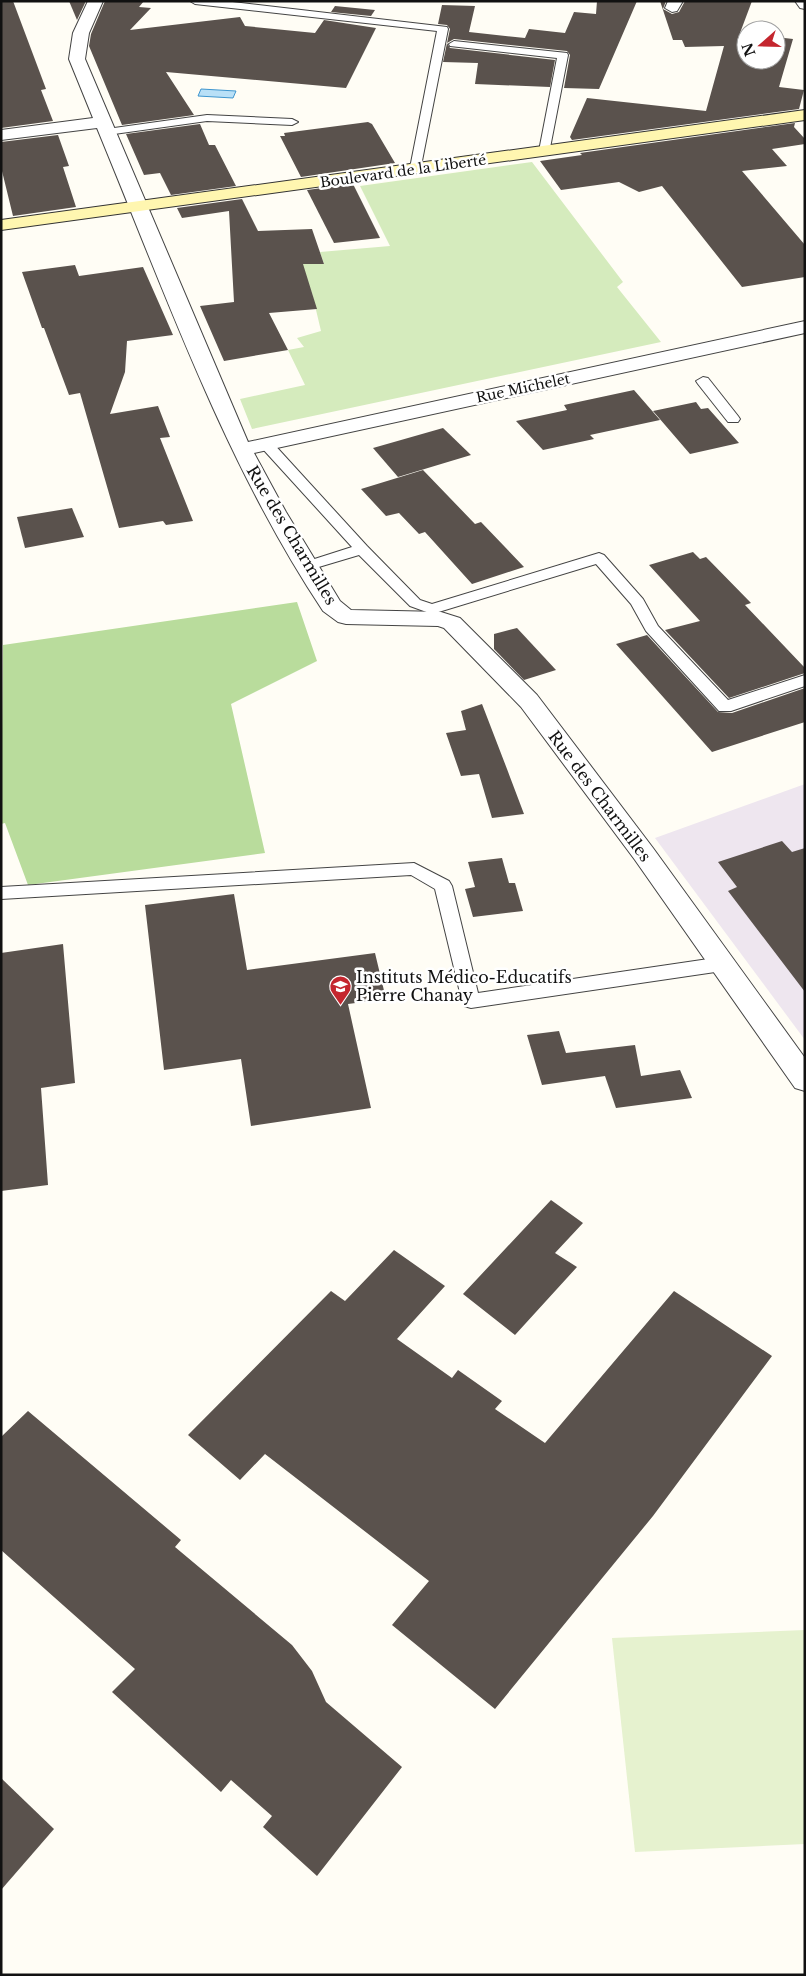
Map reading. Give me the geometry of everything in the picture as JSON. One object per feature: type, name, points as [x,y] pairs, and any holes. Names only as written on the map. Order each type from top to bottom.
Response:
[{"type":"main road","name":"Boulevard de la Liberté","points":[[1,225],[805,115]]},
{"type":"street","name":"Rue des Charmilles","points":[[96,1],[81,33],[76,59],[241,450],[331,606],[346,617],[421,612],[452,623],[529,702],[644,854],[805,1080]]},
{"type":"street","points":[[802,1],[805,5]]},
{"type":"street","points":[[1,135],[105,127]]},
{"type":"street","name":"Rue Michelet","points":[[241,450],[805,327]]},
{"type":"lane","points":[[195,1],[443,29],[417,164],[412,170]]},
{"type":"lane","points":[[454,44],[563,55],[545,151]]},
{"type":"lane","points":[[105,127],[207,118],[292,122]]},
{"type":"lane","points":[[703,381],[733,419]]},
{"type":"lane","points":[[266,444],[362,549],[415,603],[421,612],[599,558],[638,602],[652,628],[725,707],[805,680]]},
{"type":"lane","points":[[307,566],[362,549]]},
{"type":"lane","points":[[1,893],[414,870],[443,886],[471,1001],[722,964]]},
{"type":"shaded area","points":[[805,784],[805,1040],[655,838]]},
{"type":"green space","points":[[532,162],[623,282],[617,287],[661,342],[252,429],[240,399],[305,385],[288,350],[304,347],[297,338],[321,331],[312,293],[299,264],[324,264],[320,252],[390,246],[360,186]]},
{"type":"green space","points":[[297,602],[317,661],[231,704],[265,853],[28,885],[5,823],[1,824],[3,645]]},
{"type":"green space","points":[[805,1630],[805,1844],[635,1852],[612,1638]]},
{"type":"water","points":[[201,89],[236,91],[233,98],[198,96]]},
{"type":"building","points":[[1,1],[13,1],[46,89],[41,90],[53,121],[1,128]]},
{"type":"building","points":[[69,1],[86,1],[77,20]]},
{"type":"building","points":[[105,1],[144,1],[139,7],[151,8],[130,30],[240,17],[245,26],[315,33],[324,20],[376,28],[346,88],[166,72],[194,115],[122,125],[89,46],[91,34]]},
{"type":"building","points":[[597,1],[637,1],[599,89],[564,88],[570,55],[567,51],[454,39],[447,43],[450,29],[447,25],[438,24],[442,5],[475,6],[469,32],[525,38],[529,29],[565,33],[574,12],[596,14]]},
{"type":"building","points":[[660,1],[666,1],[663,9],[672,14],[679,12],[685,1],[752,1],[745,20],[736,20],[736,70],[784,70],[779,87],[804,90],[799,109],[572,140],[570,137],[587,98],[706,111],[724,46],[685,47],[682,40],[673,40]]},
{"type":"building","points":[[335,6],[375,10],[371,16],[331,12]]},
{"type":"building","points":[[786,38],[793,39],[786,63]]},
{"type":"building","points":[[447,43],[450,48],[555,60],[550,87],[475,84],[478,63],[443,62]]},
{"type":"building","points":[[368,122],[372,124],[395,163],[301,177],[280,136],[285,136],[284,133]]},
{"type":"building","points":[[795,123],[794,127],[805,139],[805,144],[772,149],[787,166],[742,171],[805,245],[805,277],[742,287],[662,186],[639,192],[619,182],[561,190],[540,161],[582,155],[580,153]]},
{"type":"building","points":[[200,124],[209,145],[215,145],[236,186],[171,195],[160,173],[144,175],[126,134]]},
{"type":"building","points":[[58,135],[69,166],[63,167],[76,207],[13,216],[1,167],[1,142]]},
{"type":"building","points":[[353,184],[380,238],[334,243],[307,190]]},
{"type":"building","points":[[242,199],[258,231],[312,229],[324,264],[303,264],[317,309],[269,313],[288,350],[224,361],[200,306],[234,302],[229,211],[182,218],[177,208]]},
{"type":"building","points":[[75,265],[79,276],[143,267],[173,335],[127,341],[125,372],[110,414],[158,406],[170,437],[160,438],[193,521],[166,525],[163,521],[119,528],[80,393],[69,395],[22,272]]},
{"type":"building","points":[[634,390],[660,420],[590,435],[594,439],[543,450],[516,421],[567,410],[564,405]]},
{"type":"building","points":[[696,402],[701,409],[708,408],[739,443],[690,454],[653,411]]},
{"type":"building","points":[[443,428],[471,455],[398,477],[373,448]]},
{"type":"building","points":[[423,470],[475,524],[481,522],[524,567],[472,584],[425,532],[419,534],[399,513],[386,516],[361,489]]},
{"type":"building","points":[[72,508],[84,537],[25,548],[17,517]]},
{"type":"building","points":[[693,552],[700,559],[706,557],[751,603],[745,605],[805,668],[805,673],[729,698],[665,630],[700,621],[649,565]]},
{"type":"building","points":[[517,628],[556,670],[524,680],[494,649],[494,634]]},
{"type":"building","points":[[647,635],[718,712],[732,713],[805,688],[805,722],[712,752],[616,644]]},
{"type":"building","points":[[482,704],[524,814],[492,818],[479,774],[461,776],[446,733],[466,730],[461,711]]},
{"type":"building","points":[[782,841],[792,852],[805,848],[805,992],[728,891],[737,887],[718,862]]},
{"type":"building","points":[[502,858],[509,883],[515,883],[523,911],[473,917],[465,889],[475,887],[468,862]]},
{"type":"building","points":[[234,894],[247,970],[375,953],[386,999],[348,1004],[371,1108],[251,1126],[241,1059],[164,1070],[145,905]]},
{"type":"building","points":[[63,944],[75,1083],[41,1088],[48,1185],[1,1191],[1,953]]},
{"type":"building","points":[[559,1031],[566,1053],[635,1045],[641,1076],[680,1070],[692,1098],[616,1108],[605,1076],[542,1085],[527,1035]]},
{"type":"building","points":[[551,1200],[583,1223],[555,1253],[577,1267],[515,1335],[463,1294]]},
{"type":"building","points":[[394,1250],[445,1286],[397,1339],[452,1378],[458,1370],[502,1401],[495,1409],[545,1443],[674,1291],[772,1356],[653,1516],[495,1709],[392,1625],[429,1581],[265,1454],[240,1480],[188,1435],[331,1291],[345,1301]]},
{"type":"building","points":[[28,1411],[181,1540],[175,1547],[292,1645],[312,1671],[326,1702],[402,1767],[317,1876],[263,1827],[272,1816],[231,1780],[221,1792],[112,1692],[135,1669],[1,1550],[1,1437]]},
{"type":"building","points":[[1,1778],[54,1829],[1,1890]]},
{"type":"place","name":"Instituts Médico-Educatifs Pierre Chanay","points":[[340,1005]]}]
